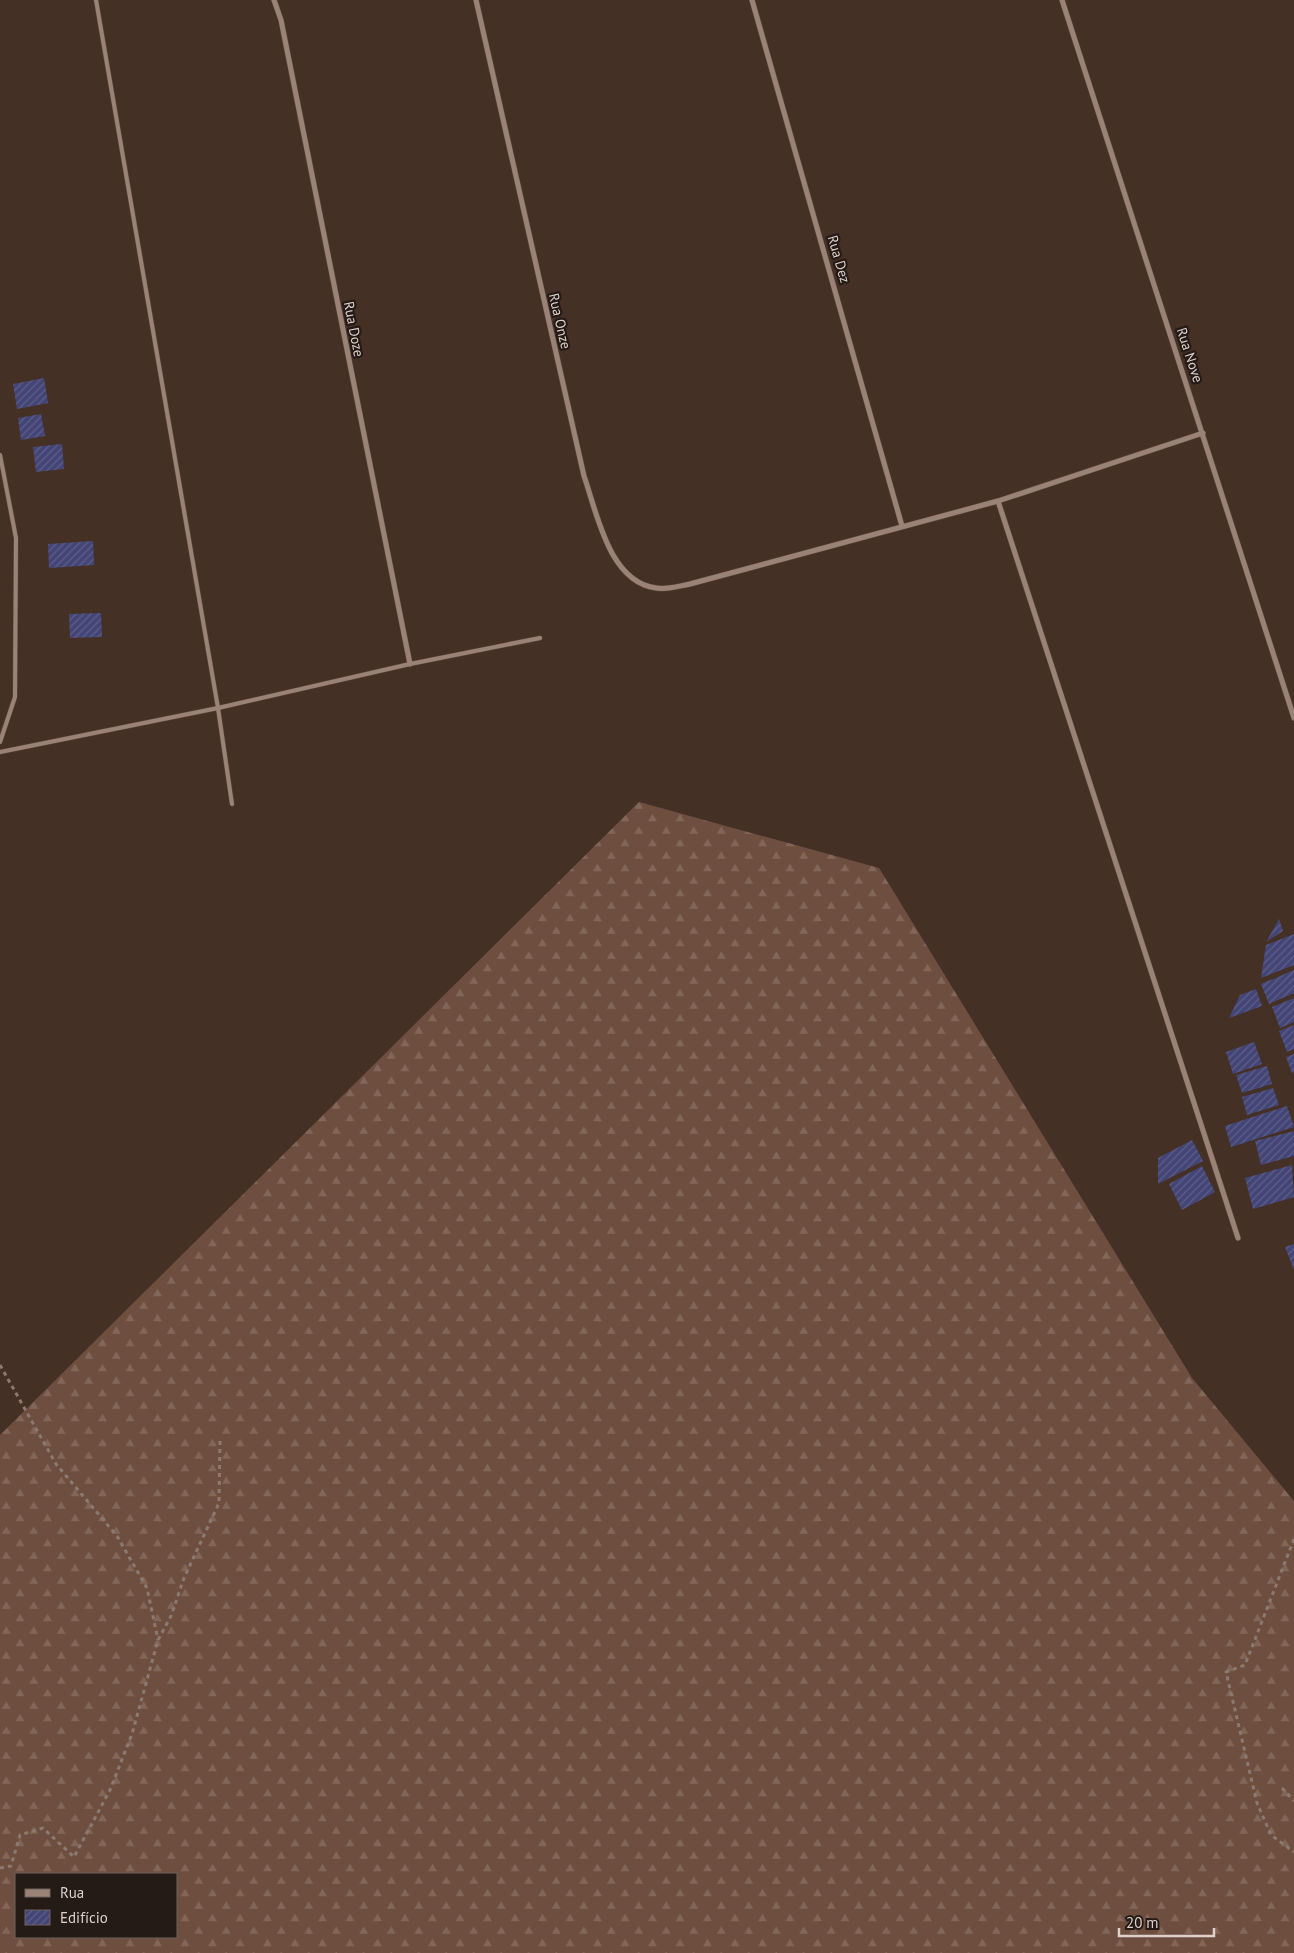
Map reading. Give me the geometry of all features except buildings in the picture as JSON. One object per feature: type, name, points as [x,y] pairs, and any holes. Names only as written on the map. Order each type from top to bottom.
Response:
[{"type":"street","name":"Rua Doze","points":[[274,0],[283,30],[410,664]]},
{"type":"street","name":"Rua Onze","points":[[476,0],[584,476],[606,540],[616,561],[633,580],[656,588],[690,584],[998,501],[1203,433]]},
{"type":"street","name":"Rua Dez","points":[[752,0],[902,526]]},
{"type":"street","name":"Rua Nove","points":[[1062,0],[1294,718]]},
{"type":"street","points":[[998,501],[1238,1238]]},
{"type":"lane","points":[[96,0],[218,708],[232,804]]},
{"type":"lane","points":[[0,455],[16,538],[15,697],[0,742]]},
{"type":"lane","points":[[0,752],[218,708],[410,664],[540,638]]},
{"type":"path","points":[[0,1365],[56,1464],[117,1536],[148,1588],[158,1640]]},
{"type":"path","points":[[0,1868],[11,1866],[20,1835],[43,1828],[74,1857],[110,1790],[132,1734],[158,1640],[171,1616],[184,1578],[219,1503],[220,1440]]},
{"type":"path","points":[[1294,1539],[1245,1665],[1226,1672],[1257,1803],[1271,1835],[1294,1852]]},
{"type":"path","points":[[1282,1788],[1294,1801]]},
{"type":"green space","points":[[639,802],[879,868],[1192,1378],[1294,1501],[1294,1953],[0,1953],[0,1435]]}]
